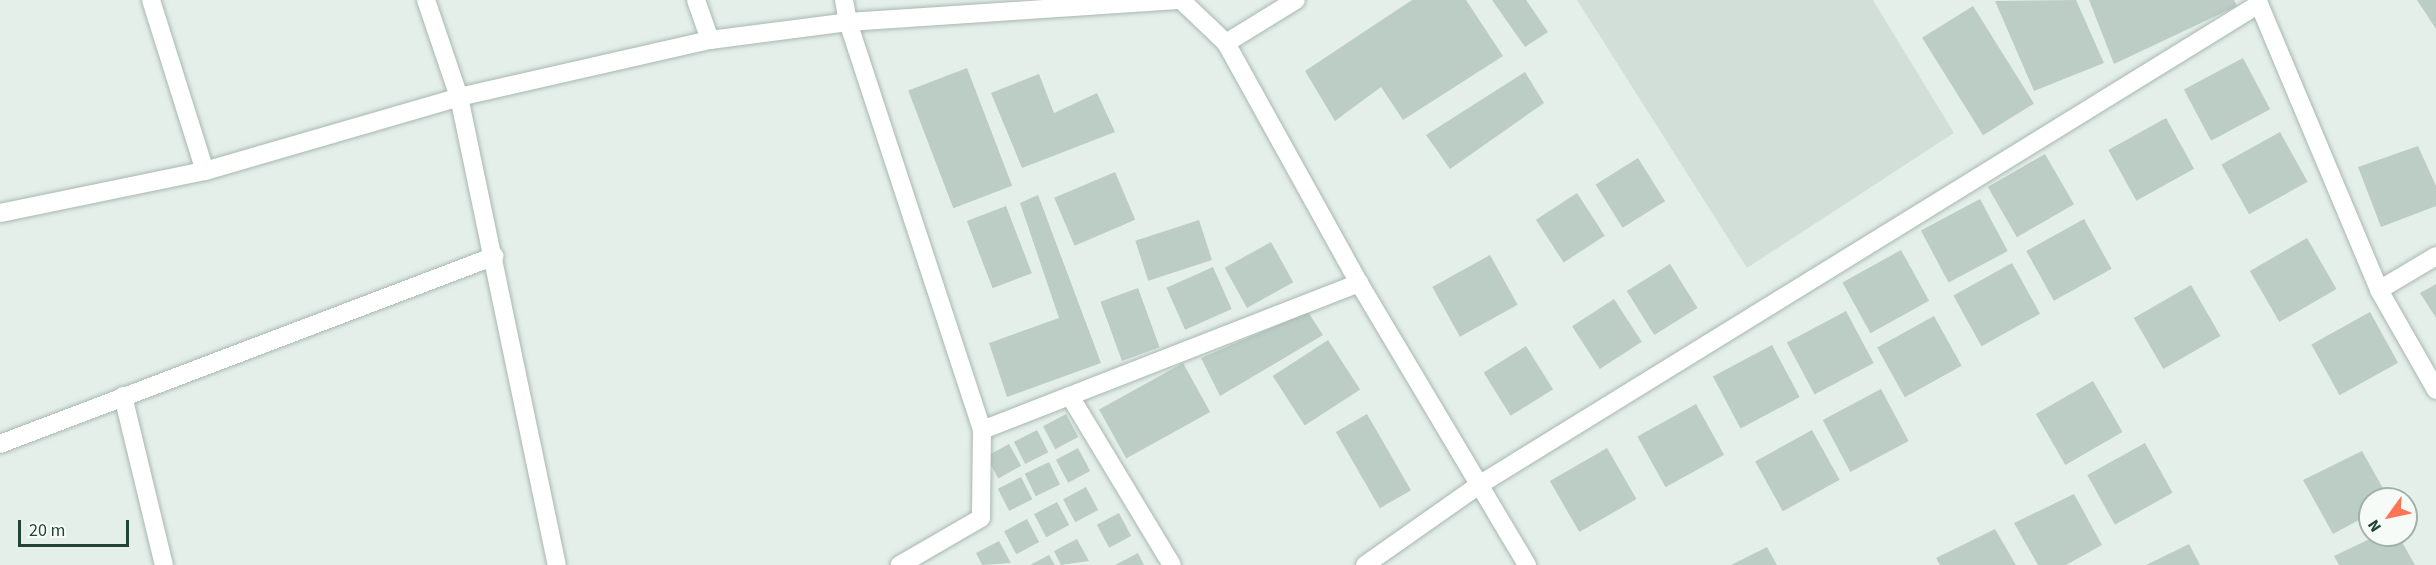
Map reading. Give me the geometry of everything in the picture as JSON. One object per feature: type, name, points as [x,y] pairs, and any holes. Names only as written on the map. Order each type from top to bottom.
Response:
[{"type":"street","points":[[151,0],[205,171]]},
{"type":"street","points":[[426,0],[459,97],[495,256],[557,565]]},
{"type":"street","points":[[696,0],[710,40]]},
{"type":"street","points":[[844,0],[848,22],[982,430],[981,518],[900,565]]},
{"type":"street","points":[[0,213],[205,171],[459,97],[710,40],[848,22],[1181,0],[1226,43],[1359,283],[1527,565]]},
{"type":"street","points":[[1226,43],[1296,0]]},
{"type":"street","points":[[1365,565],[1479,485],[2258,2],[2379,290],[2436,390]]},
{"type":"street","points":[[0,444],[495,256]]},
{"type":"street","points":[[2379,290],[2436,256]]},
{"type":"street","points":[[982,430],[1359,283]]},
{"type":"street","points":[[123,396],[164,565]]},
{"type":"street","points":[[1070,396],[1172,565]]},
{"type":"shaded area","points":[[1577,0],[1873,0],[1954,133],[1747,268]]},
{"type":"building","points":[[1412,0],[1466,0],[1503,56],[1403,120],[1381,87],[1335,121],[1305,71]]},
{"type":"building","points":[[1492,0],[1526,0],[1548,32],[1525,47]]},
{"type":"building","points":[[2076,0],[2104,63],[2034,91],[1995,1]]},
{"type":"building","points":[[2089,0],[2234,0],[2237,6],[2114,64]]},
{"type":"building","points":[[2417,0],[2436,0],[2436,29]]},
{"type":"building","points":[[1973,6],[2034,104],[1983,135],[1922,38]]},
{"type":"building","points":[[2243,58],[2270,109],[2211,141],[2184,89]]},
{"type":"building","points":[[967,68],[1012,186],[953,208],[908,91]]},
{"type":"building","points":[[1525,72],[1544,103],[1450,169],[1426,135]]},
{"type":"building","points":[[1039,74],[1054,113],[1097,93],[1115,132],[1022,168],[991,93]]},
{"type":"building","points":[[2166,118],[2194,169],[2136,201],[2108,150]]},
{"type":"building","points":[[2280,132],[2308,182],[2249,214],[2221,164]]},
{"type":"building","points":[[2418,146],[2436,186],[2436,206],[2381,227],[2358,167]]},
{"type":"building","points":[[2045,154],[2074,204],[2017,237],[1988,187]]},
{"type":"building","points":[[1638,158],[1665,201],[1623,228],[1596,184]]},
{"type":"building","points":[[1115,172],[1135,220],[1075,246],[1054,198]]},
{"type":"building","points":[[1577,193],[1605,236],[1564,262],[1536,220]]},
{"type":"building","points":[[1038,195],[1101,363],[1007,397],[989,343],[1059,318],[1020,203]]},
{"type":"building","points":[[1980,199],[2008,251],[1949,283],[1921,230]]},
{"type":"building","points":[[1006,206],[1032,273],[993,288],[967,221]]},
{"type":"building","points":[[2084,219],[2112,269],[2054,301],[2026,251]]},
{"type":"building","points":[[1199,220],[1212,260],[1148,281],[1135,241]]},
{"type":"building","points":[[2307,238],[2336,289],[2279,322],[2250,271]]},
{"type":"building","points":[[1271,242],[1293,282],[1247,308],[1225,268]]},
{"type":"building","points":[[1901,250],[1929,301],[1871,333],[1842,282]]},
{"type":"building","points":[[1490,255],[1518,305],[1460,337],[1432,287]]},
{"type":"building","points":[[2012,263],[2040,314],[1982,346],[1953,295]]},
{"type":"building","points":[[1670,264],[1698,308],[1654,335],[1627,291]]},
{"type":"building","points":[[1213,267],[1232,309],[1185,330],[1166,288]]},
{"type":"building","points":[[2436,284],[2436,318],[2420,293]]},
{"type":"building","points":[[2191,285],[2220,336],[2163,369],[2134,318]]},
{"type":"building","points":[[1138,288],[1160,347],[1122,361],[1100,302]]},
{"type":"building","points":[[1614,299],[1642,342],[1600,369],[1572,326]]},
{"type":"building","points":[[1846,311],[1874,363],[1815,395],[1787,342]]},
{"type":"building","points":[[1308,312],[1323,335],[1220,396],[1201,358]]},
{"type":"building","points":[[2370,312],[2398,363],[2340,395],[2311,344]]},
{"type":"building","points":[[1934,316],[1962,366],[1905,397],[1877,348]]},
{"type":"building","points":[[1328,340],[1360,389],[1305,425],[1273,376]]},
{"type":"building","points":[[1772,345],[1800,397],[1741,429],[1713,376]]},
{"type":"building","points":[[1526,346],[1553,389],[1511,416],[1484,372]]},
{"type":"building","points":[[1183,363],[1210,412],[1126,459],[1099,410]]},
{"type":"building","points":[[2093,381],[2122,432],[2065,465],[2036,414]]},
{"type":"building","points":[[1881,389],[1909,441],[1850,472],[1823,420]]},
{"type":"building","points":[[1696,404],[1724,455],[1666,487],[1637,436]]},
{"type":"building","points":[[1066,414],[1078,437],[1055,449],[1043,426]]},
{"type":"building","points":[[1367,414],[1411,490],[1380,508],[1336,432]]},
{"type":"building","points":[[1037,430],[1048,452],[1025,464],[1014,442]]},
{"type":"building","points":[[1812,430],[1840,480],[1783,511],[1755,462]]},
{"type":"building","points":[[2145,443],[2173,493],[2115,525],[2087,475]]},
{"type":"building","points":[[1009,444],[1021,466],[998,478],[986,457]]},
{"type":"building","points":[[1078,448],[1090,471],[1068,483],[1056,460]]},
{"type":"building","points":[[1607,448],[1636,499],[1579,532],[1550,481]]},
{"type":"building","points":[[2362,451],[2382,487],[2358,487],[2358,520],[2333,534],[2303,480]]},
{"type":"building","points":[[1049,462],[1060,484],[1036,496],[1025,474]]},
{"type":"building","points":[[1021,477],[1032,499],[1009,511],[998,489]]},
{"type":"building","points":[[1086,487],[1098,510],[1075,522],[1063,499]]},
{"type":"building","points":[[2074,494],[2102,545],[2066,565],[2038,565],[2014,523]]},
{"type":"building","points":[[1057,502],[1069,525],[1046,537],[1034,514]]},
{"type":"building","points":[[1119,513],[1131,536],[1109,548],[1097,525]]},
{"type":"building","points":[[1027,519],[1039,542],[1016,554],[1004,531]]},
{"type":"building","points":[[1995,529],[2016,565],[1940,565],[1936,558]]},
{"type":"building","points":[[1077,539],[1089,561],[1061,565],[1054,551]]},
{"type":"building","points":[[999,541],[1011,563],[982,565],[976,553]]},
{"type":"building","points":[[2189,544],[2200,565],[2146,565]]},
{"type":"building","points":[[2358,545],[2358,547],[2405,547],[2415,565],[2339,565],[2334,556]]},
{"type":"building","points":[[1767,547],[1777,565],[1731,565]]},
{"type":"building","points":[[1138,553],[1144,565],[1115,565]]},
{"type":"building","points":[[1049,555],[1055,565],[1030,565]]}]
